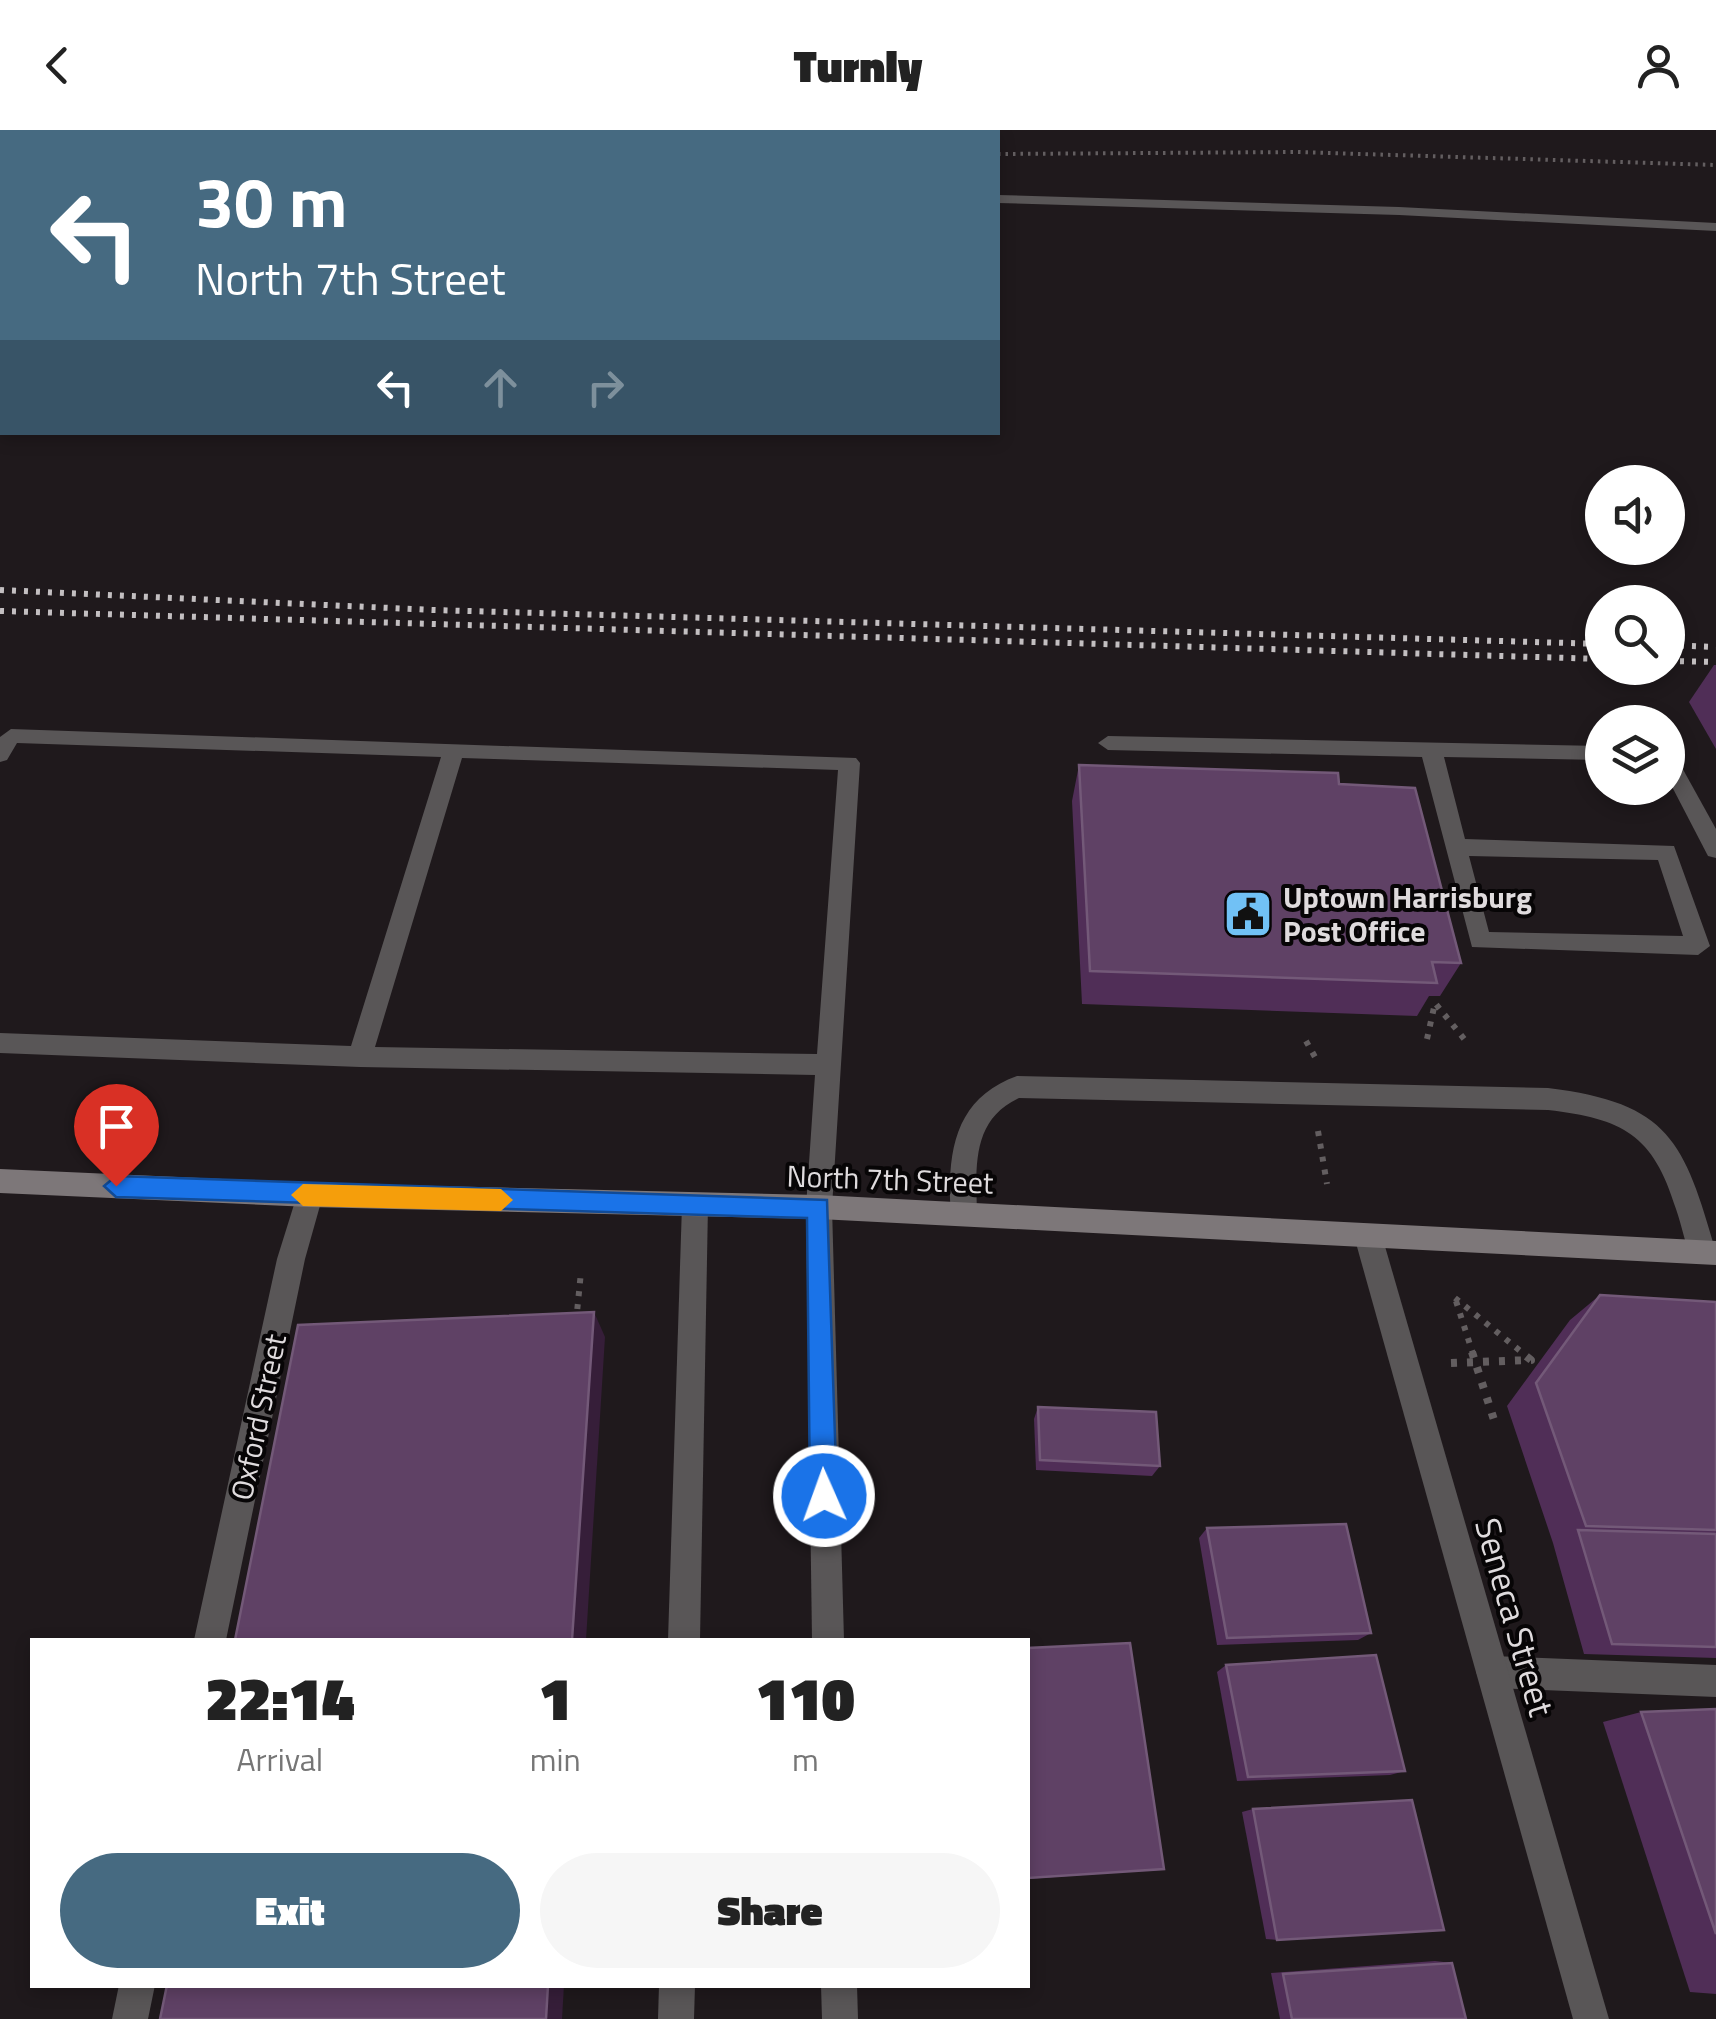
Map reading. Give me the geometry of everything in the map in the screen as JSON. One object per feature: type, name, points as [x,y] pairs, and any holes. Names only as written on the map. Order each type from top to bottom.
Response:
[{"type":"main road","name":"North 7th Street","points":[[0,1181],[310,1195],[819,1207],[1709,1252]]},
{"type":"street","points":[[1000,199],[1400,211],[1716,227]]},
{"type":"street","points":[[4,742],[454,750],[849,763],[819,1207],[828,1638]]},
{"type":"street","points":[[1108,743],[1585,753]]},
{"type":"street","points":[[360,1058],[454,750]]},
{"type":"street","points":[[1431,750],[1480,941],[1698,946],[1666,852],[1456,847]]},
{"type":"street","points":[[1685,792],[1716,850]]},
{"type":"street","points":[[0,1043],[360,1058],[828,1065]]},
{"type":"street","points":[[964,1214],[965,1137],[976,1112],[998,1093],[1017,1086],[1548,1098],[1593,1102],[1628,1112],[1650,1130],[1674,1166],[1709,1252]]},
{"type":"street","name":"Oxford Street","points":[[210,1638],[292,1259],[310,1195]]},
{"type":"street","points":[[684,1638],[695,1205]]},
{"type":"street","name":"Seneca Street","points":[[1368,1236],[1591,2019]]},
{"type":"street","points":[[1492,1672],[1716,1681]]},
{"type":"street","points":[[130,2019],[136,1988]]},
{"type":"street","points":[[676,2019],[677,1988]]},
{"type":"street","points":[[839,1988],[840,2019]]},
{"type":"path","points":[[1000,154],[1298,152],[1716,166]]},
{"type":"path","points":[[1427,1039],[1435,1003],[1465,1040]]},
{"type":"path","points":[[1320,1146],[1327,1184]]},
{"type":"path","points":[[574,1338],[581,1272]]},
{"type":"path","points":[[1451,1363],[1475,1362],[1531,1360],[1455,1298],[1475,1362],[1495,1424]]},
{"type":"building","name":"Uptown Harrisburg Post Office","points":[[1079,765],[1338,773],[1339,784],[1415,788],[1461,963],[1432,962],[1437,983],[1090,971]]},
{"type":"building","points":[[1600,1295],[1716,1302],[1716,1530],[1586,1526],[1536,1383]]},
{"type":"building","points":[[594,1312],[572,1638],[235,1638],[298,1325]]},
{"type":"building","points":[[1038,1407],[1156,1412],[1160,1466],[1040,1460]]},
{"type":"building","points":[[1346,1524],[1371,1633],[1227,1638],[1207,1528]]},
{"type":"building","points":[[1578,1530],[1716,1534],[1716,1647],[1612,1644]]},
{"type":"building","points":[[1130,1643],[1164,1869],[1030,1878],[1030,1648]]},
{"type":"building","points":[[1376,1655],[1405,1771],[1248,1777],[1226,1665]]},
{"type":"building","points":[[1716,1709],[1716,1934],[1641,1712]]},
{"type":"building","points":[[1412,1800],[1444,1930],[1277,1940],[1253,1809]]},
{"type":"building","points":[[1452,1963],[1466,2019],[1292,2019],[1283,1974]]},
{"type":"building","points":[[166,1988],[548,1988],[546,2019],[160,2019]]},
{"type":"railway","points":[[0,590],[434,610],[1585,644]]},
{"type":"railway","points":[[0,611],[1585,658]]},
{"type":"railway","points":[[1685,646],[1716,647]]},
{"type":"railway","points":[[1685,661],[1716,662]]},
{"type":"slow traffic","points":[[303,1195],[501,1200]]},
{"type":"place","name":"Uptown Harrisburg Post Office","points":[[1248,914]]},
{"type":"route","points":[[116,1186],[310,1195],[819,1207],[817,1280],[824,1496]]}]
